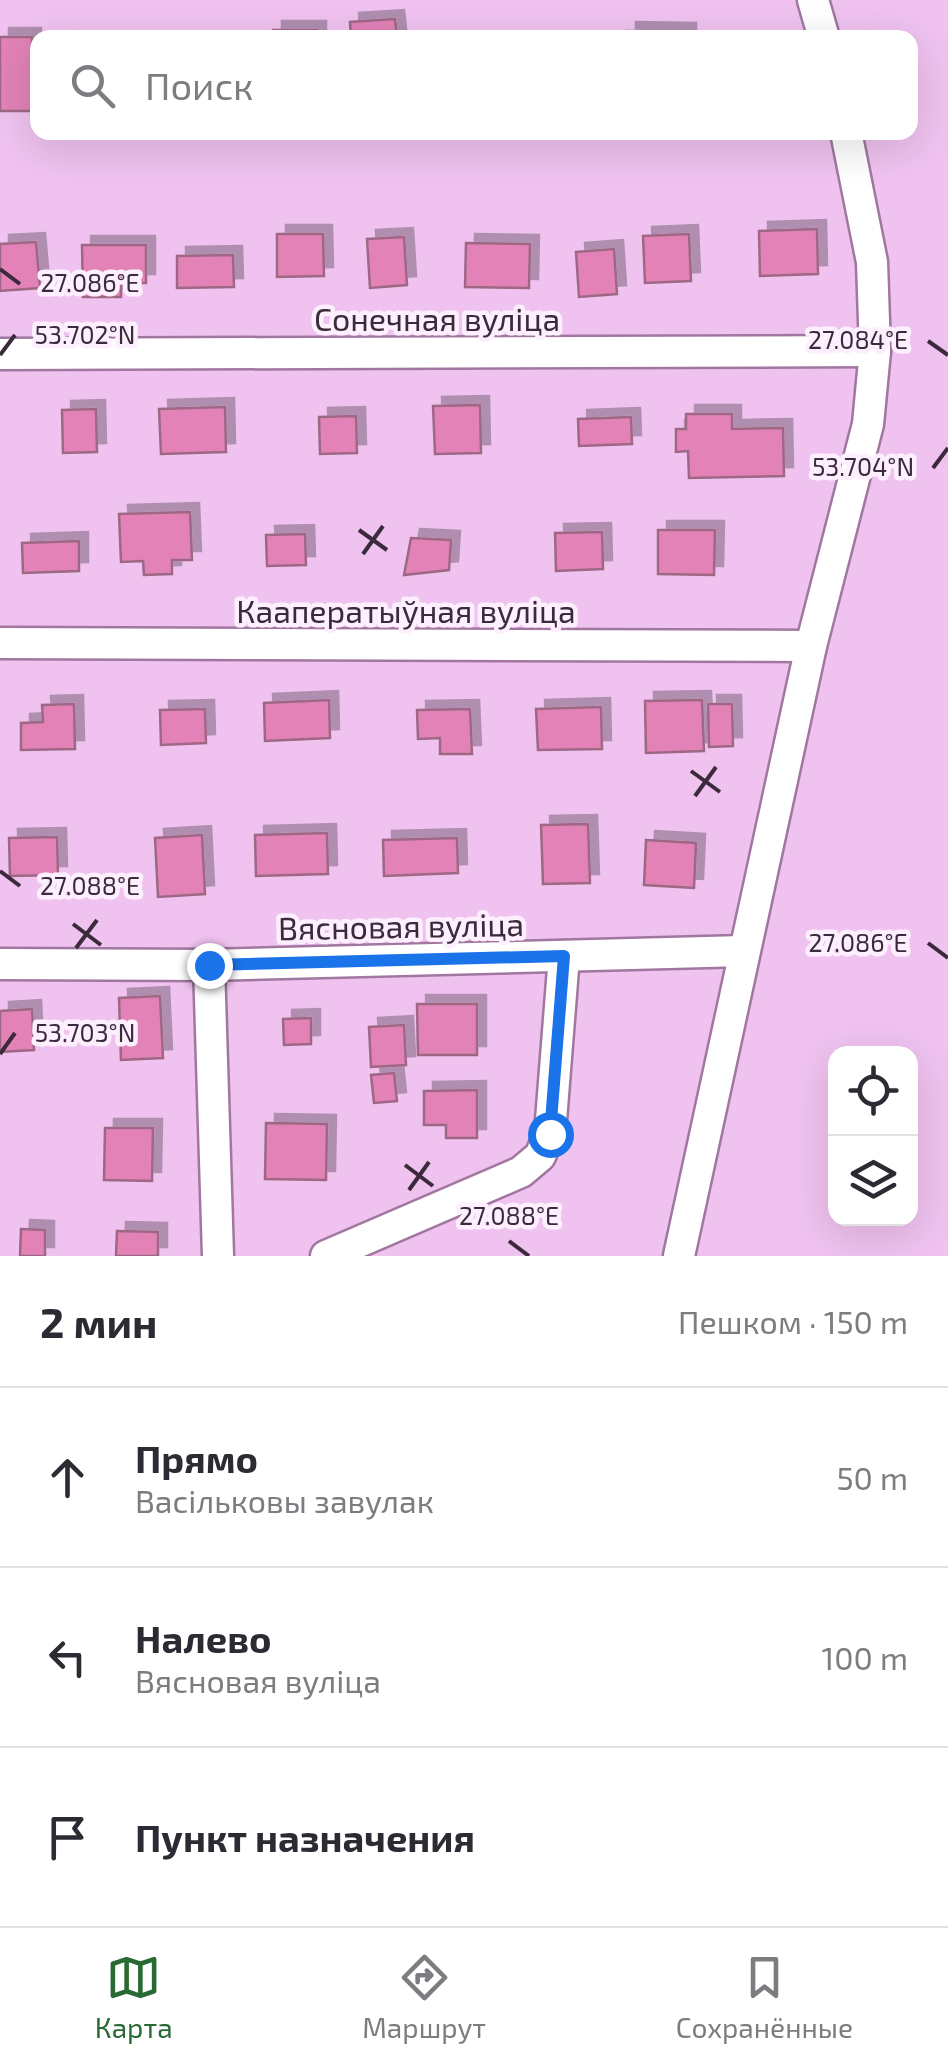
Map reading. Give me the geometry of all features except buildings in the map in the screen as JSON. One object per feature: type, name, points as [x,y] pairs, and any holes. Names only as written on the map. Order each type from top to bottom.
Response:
[{"type":"street","points":[[813,0],[822,30]]},
{"type":"street","points":[[679,1256],[811,646],[868,424],[875,352],[872,262],[848,140]]},
{"type":"street","name":"Сонечная вуліца","points":[[0,354],[875,352]]},
{"type":"street","name":"Кааператыўная вуліца","points":[[0,643],[811,646]]},
{"type":"street","name":"Вясновая вуліца","points":[[0,964],[209,965],[744,951]]},
{"type":"street","points":[[326,1256],[521,1172],[540,1156],[550,1134],[564,956]]},
{"type":"street","points":[[209,965],[218,1256]]},
{"type":"route","points":[[209,965],[564,956],[550,1134]]}]
